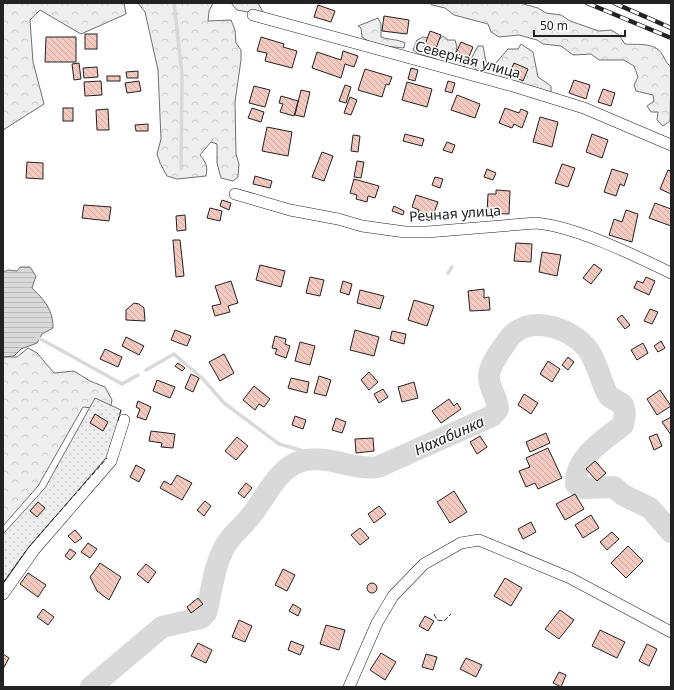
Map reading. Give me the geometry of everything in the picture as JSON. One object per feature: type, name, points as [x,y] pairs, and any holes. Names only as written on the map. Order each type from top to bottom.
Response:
[{"type":"street","name":"Северная улица","points":[[252,15],[513,86],[584,108],[671,145]]},
{"type":"street","name":"Речная улица","points":[[235,194],[290,210],[338,219],[362,226],[405,232],[456,230],[529,224],[552,225],[598,241],[671,273]]},
{"type":"street","points":[[3,594],[34,550],[111,461],[124,420]]},
{"type":"street","points":[[350,687],[377,623],[393,596],[424,564],[461,543],[479,540],[570,578],[671,632]]},
{"type":"green space","points":[[3,3],[124,3],[126,14],[81,34],[40,10],[30,20],[33,62],[44,104],[3,130]]},
{"type":"green space","points":[[138,3],[213,3],[209,11],[208,21],[231,20],[235,30],[236,43],[241,50],[235,102],[236,154],[239,164],[238,177],[233,181],[221,178],[217,163],[217,144],[211,142],[200,155],[206,165],[206,176],[177,179],[167,176],[160,163],[157,154],[161,139],[158,70],[145,12]]},
{"type":"green space","points":[[231,3],[258,3],[263,12],[250,16],[248,12],[237,10]]},
{"type":"green space","points":[[429,3],[520,3],[538,8],[546,13],[561,15],[570,21],[599,31],[611,30],[619,35],[625,44],[645,45],[655,48],[659,50],[671,67],[670,121],[663,126],[657,120],[658,112],[651,112],[647,106],[654,101],[653,95],[636,91],[634,85],[638,77],[634,66],[624,60],[599,60],[591,54],[573,55],[561,46],[543,44],[537,40],[519,35],[499,37],[491,32],[488,24],[454,15],[445,8]]},
{"type":"green space","points":[[378,18],[381,24],[381,37],[405,43],[404,48],[376,44],[362,37],[361,28],[358,26]]},
{"type":"green space","points":[[443,36],[448,40],[455,40],[457,47],[455,57],[465,64],[464,67],[443,64],[436,59],[419,54],[413,50],[417,40],[423,37],[439,40]]},
{"type":"green space","points":[[521,44],[533,52],[538,77],[551,86],[551,93],[482,74],[472,66],[472,57],[478,46],[483,46],[486,62],[495,64],[508,49],[518,49]]},
{"type":"green space","points":[[28,348],[37,353],[54,373],[74,371],[90,381],[105,387],[112,400],[110,410],[83,407],[38,486],[3,526],[3,357],[17,357]]},
{"type":"green space","points":[[95,398],[121,410],[109,456],[28,548],[3,583],[3,534],[45,488]]},
{"type":"shaded area","points":[[20,267],[30,267],[36,276],[32,288],[47,305],[52,316],[53,328],[42,334],[37,343],[21,349],[14,356],[3,357],[3,272],[8,270],[17,271]]},
{"type":"building","points":[[318,5],[335,11],[331,22],[314,17]]},
{"type":"building","points":[[384,16],[409,20],[407,34],[382,31]]},
{"type":"building","points":[[430,31],[441,35],[435,51],[424,47]]},
{"type":"building","points":[[85,34],[97,34],[97,49],[85,49]]},
{"type":"building","points":[[46,37],[76,37],[76,62],[45,62]]},
{"type":"building","points":[[261,37],[284,44],[283,47],[297,51],[292,68],[265,61],[267,53],[257,51]]},
{"type":"building","points":[[461,42],[473,47],[468,59],[456,53]]},
{"type":"building","points":[[343,51],[358,56],[354,67],[345,64],[341,78],[312,68],[317,52],[341,60]]},
{"type":"building","points":[[79,63],[81,79],[74,80],[72,64]]},
{"type":"building","points":[[514,63],[528,69],[523,81],[509,74]]},
{"type":"building","points":[[97,67],[98,77],[84,78],[83,68]]},
{"type":"building","points":[[411,68],[418,70],[415,81],[408,79]]},
{"type":"building","points":[[365,69],[392,77],[389,85],[386,84],[382,97],[358,90]]},
{"type":"building","points":[[138,71],[138,78],[127,78],[126,72]]},
{"type":"building","points":[[107,76],[120,76],[120,81],[107,81]]},
{"type":"building","points":[[574,80],[590,85],[586,99],[569,93]]},
{"type":"building","points":[[101,81],[102,95],[85,96],[84,82]]},
{"type":"building","points":[[139,81],[141,91],[127,93],[125,83]]},
{"type":"building","points":[[448,81],[455,83],[452,93],[445,91]]},
{"type":"building","points":[[407,82],[432,89],[427,107],[402,100]]},
{"type":"building","points":[[345,85],[351,87],[346,103],[339,101]]},
{"type":"building","points":[[254,86],[270,90],[265,107],[249,103]]},
{"type":"building","points":[[603,89],[615,93],[611,106],[598,102]]},
{"type":"building","points":[[301,90],[310,92],[304,117],[295,115]]},
{"type":"building","points":[[457,95],[480,104],[475,118],[451,110]]},
{"type":"building","points":[[281,96],[298,101],[294,116],[280,112],[283,104],[279,103]]},
{"type":"building","points":[[350,97],[357,100],[351,115],[344,113]]},
{"type":"building","points":[[63,108],[73,108],[73,121],[63,121]]},
{"type":"building","points":[[252,108],[264,112],[261,122],[248,118]]},
{"type":"building","points":[[505,108],[519,113],[521,109],[528,112],[522,128],[514,124],[512,128],[499,123]]},
{"type":"building","points":[[108,109],[109,130],[97,130],[96,110]]},
{"type":"building","points":[[540,117],[558,122],[552,147],[533,142]]},
{"type":"building","points":[[148,124],[148,131],[136,131],[135,125]]},
{"type":"building","points":[[267,127],[292,132],[288,156],[262,151]]},
{"type":"building","points":[[405,134],[424,139],[422,146],[403,141]]},
{"type":"building","points":[[592,134],[608,140],[602,158],[586,152]]},
{"type":"building","points":[[353,135],[360,136],[358,152],[351,151]]},
{"type":"building","points":[[447,142],[455,145],[452,153],[443,150]]},
{"type":"building","points":[[322,152],[333,156],[324,181],[312,177]]},
{"type":"building","points":[[357,161],[364,162],[361,178],[354,177]]},
{"type":"building","points":[[27,162],[43,163],[43,179],[26,178]]},
{"type":"building","points":[[562,164],[575,168],[568,187],[555,183]]},
{"type":"building","points":[[487,169],[496,173],[493,180],[484,177]]},
{"type":"building","points":[[612,169],[628,174],[624,186],[620,184],[616,196],[604,192]]},
{"type":"building","points":[[668,170],[671,171],[671,194],[660,189]]},
{"type":"building","points":[[255,176],[272,181],[270,188],[253,184]]},
{"type":"building","points":[[435,177],[443,179],[440,188],[432,185]]},
{"type":"building","points":[[354,179],[379,186],[375,198],[368,196],[367,202],[356,199],[357,195],[350,193]]},
{"type":"building","points":[[496,190],[510,191],[509,214],[487,213],[488,194],[496,194]]},
{"type":"building","points":[[416,195],[438,202],[431,221],[417,216],[419,210],[412,207]]},
{"type":"building","points":[[222,200],[231,203],[229,210],[220,206]]},
{"type":"building","points":[[655,203],[671,209],[671,226],[649,218]]},
{"type":"building","points":[[84,205],[111,207],[109,221],[82,218]]},
{"type":"building","points":[[394,206],[404,211],[403,215],[392,211]]},
{"type":"building","points":[[210,208],[222,211],[220,221],[207,218]]},
{"type":"building","points":[[626,210],[638,214],[632,242],[609,235],[614,219],[622,222]]},
{"type":"building","points":[[185,215],[186,230],[177,231],[176,216]]},
{"type":"building","points":[[173,240],[180,240],[184,276],[176,277]]},
{"type":"building","points":[[516,243],[532,244],[531,262],[514,261]]},
{"type":"building","points":[[542,252],[561,255],[557,276],[539,272]]},
{"type":"building","points":[[594,264],[602,270],[591,284],[583,278]]},
{"type":"building","points":[[260,265],[285,271],[281,287],[256,280]]},
{"type":"building","points":[[310,277],[324,280],[320,296],[306,293]]},
{"type":"building","points":[[646,277],[655,281],[649,295],[634,288],[637,281],[643,283]]},
{"type":"building","points":[[231,281],[238,303],[228,306],[230,312],[215,316],[212,306],[221,304],[215,286]]},
{"type":"building","points":[[343,281],[352,284],[349,295],[340,292]]},
{"type":"building","points":[[484,289],[484,298],[489,297],[490,310],[470,311],[468,291]]},
{"type":"building","points":[[360,290],[384,296],[380,309],[357,303]]},
{"type":"building","points":[[414,300],[434,306],[427,326],[408,320]]},
{"type":"building","points":[[134,303],[139,304],[144,308],[145,321],[126,320],[126,310]]},
{"type":"building","points":[[650,309],[658,312],[652,324],[644,321]]},
{"type":"building","points":[[622,315],[630,325],[625,329],[617,319]]},
{"type":"building","points":[[175,330],[191,336],[187,346],[171,340]]},
{"type":"building","points":[[355,330],[379,337],[374,356],[350,350]]},
{"type":"building","points":[[392,331],[406,334],[404,344],[390,340]]},
{"type":"building","points":[[275,336],[286,339],[285,344],[290,346],[286,358],[275,354],[277,349],[272,348]]},
{"type":"building","points":[[126,337],[144,346],[139,355],[122,346]]},
{"type":"building","points":[[661,341],[665,348],[658,352],[654,346]]},
{"type":"building","points":[[300,342],[315,346],[310,365],[295,361]]},
{"type":"building","points":[[643,343],[648,353],[637,360],[631,350]]},
{"type":"building","points":[[105,349],[122,357],[118,367],[100,359]]},
{"type":"building","points":[[224,354],[234,373],[220,381],[209,362]]},
{"type":"building","points":[[568,357],[574,362],[568,370],[562,365]]},
{"type":"building","points":[[548,361],[560,369],[552,382],[540,374]]},
{"type":"building","points":[[178,363],[185,368],[182,371],[175,366]]},
{"type":"building","points":[[369,372],[378,382],[369,390],[361,380]]},
{"type":"building","points":[[191,374],[199,378],[193,392],[185,388]]},
{"type":"building","points":[[319,376],[331,380],[326,396],[314,393]]},
{"type":"building","points":[[291,378],[309,382],[307,393],[288,388]]},
{"type":"building","points":[[157,380],[175,387],[170,398],[153,391]]},
{"type":"building","points":[[414,382],[418,398],[402,402],[398,387]]},
{"type":"building","points":[[254,386],[270,399],[264,407],[259,404],[255,410],[243,400]]},
{"type":"building","points":[[383,389],[388,397],[379,403],[374,394]]},
{"type":"building","points":[[660,390],[671,406],[657,415],[647,399]]},
{"type":"building","points":[[524,394],[538,403],[531,414],[518,405]]},
{"type":"building","points":[[449,399],[454,406],[457,403],[461,409],[441,423],[432,411]]},
{"type":"building","points":[[138,401],[151,407],[146,420],[137,417],[140,409],[136,407]]},
{"type":"building","points":[[95,414],[108,422],[103,431],[90,423]]},
{"type":"building","points":[[295,416],[306,420],[303,429],[292,425]]},
{"type":"building","points":[[671,417],[671,435],[662,422]]},
{"type":"building","points":[[336,418],[346,422],[342,433],[332,430]]},
{"type":"building","points":[[151,431],[175,434],[173,448],[161,447],[162,443],[149,441]]},
{"type":"building","points":[[546,433],[550,443],[530,452],[526,442]]},
{"type":"building","points":[[657,434],[662,446],[654,450],[649,437]]},
{"type":"building","points":[[480,436],[487,447],[477,454],[470,442]]},
{"type":"building","points":[[237,437],[248,446],[236,460],[225,451]]},
{"type":"building","points":[[373,438],[374,451],[356,453],[355,439]]},
{"type":"building","points":[[548,448],[562,478],[538,489],[535,483],[526,487],[519,471],[530,467],[526,458]]},
{"type":"building","points":[[595,461],[606,473],[597,481],[586,469]]},
{"type":"building","points":[[136,465],[145,470],[139,482],[130,477]]},
{"type":"building","points":[[177,475],[192,483],[182,500],[160,488],[164,481],[171,485]]},
{"type":"building","points":[[246,483],[252,488],[244,498],[238,493]]},
{"type":"building","points":[[454,491],[467,512],[450,523],[437,502]]},
{"type":"building","points":[[575,494],[584,509],[565,520],[556,504]]},
{"type":"building","points":[[205,501],[211,506],[204,516],[197,510]]},
{"type":"building","points":[[38,502],[45,508],[37,517],[30,511]]},
{"type":"building","points":[[379,506],[386,514],[374,523],[368,514]]},
{"type":"building","points":[[591,515],[599,528],[583,538],[575,525]]},
{"type":"building","points":[[531,522],[536,532],[523,539],[518,529]]},
{"type":"building","points":[[360,528],[369,538],[360,545],[351,535]]},
{"type":"building","points":[[75,530],[82,538],[75,543],[68,536]]},
{"type":"building","points":[[612,532],[619,539],[607,550],[600,542]]},
{"type":"building","points":[[88,543],[97,549],[90,558],[81,552]]},
{"type":"building","points":[[628,546],[643,561],[626,578],[611,563]]},
{"type":"building","points":[[70,549],[76,553],[70,560],[65,556]]},
{"type":"building","points":[[100,563],[121,577],[109,600],[97,591],[90,577]]},
{"type":"building","points":[[146,564],[156,572],[148,583],[137,574]]},
{"type":"building","points":[[283,569],[295,575],[287,591],[275,585]]},
{"type":"building","points":[[28,573],[46,585],[38,597],[20,584]]},
{"type":"building","points":[[505,578],[522,588],[511,606],[494,596]]},
{"type":"building","points":[[372,583],[377,588],[372,593],[367,588]]},
{"type":"building","points":[[198,598],[203,604],[191,613],[187,607]]},
{"type":"building","points":[[293,604],[301,609],[298,616],[289,611]]},
{"type":"building","points":[[43,609],[54,617],[48,625],[37,617]]},
{"type":"building","points":[[560,610],[574,620],[559,639],[545,629]]},
{"type":"building","points":[[425,616],[434,621],[428,631],[419,626]]},
{"type":"building","points":[[239,620],[252,626],[245,642],[232,637]]},
{"type":"building","points":[[326,625],[345,630],[339,650],[320,644]]},
{"type":"building","points":[[600,630],[625,642],[617,658],[592,646]]},
{"type":"building","points":[[291,641],[304,646],[300,655],[288,650]]},
{"type":"building","points":[[198,643],[212,650],[206,663],[191,656]]},
{"type":"building","points":[[647,644],[657,649],[649,666],[639,661]]},
{"type":"building","points":[[381,653],[396,662],[385,680],[370,670]]},
{"type":"building","points":[[3,654],[9,658],[3,669]]},
{"type":"building","points":[[426,654],[437,657],[433,670],[422,667]]},
{"type":"building","points":[[466,658],[482,665],[476,677],[460,669]]},
{"type":"building","points":[[559,672],[566,675],[561,687],[553,683]]},
{"type":"waterway","points":[[174,3],[182,75],[181,169]]},
{"type":"waterway","points":[[448,273],[452,267]]},
{"type":"waterway","name":"Нахабинка","points":[[91,687],[162,627],[201,618],[206,613],[217,564],[226,544],[255,511],[278,477],[293,464],[312,459],[331,461],[359,467],[378,467],[492,416],[498,409],[489,381],[491,366],[510,337],[525,327],[535,325],[554,327],[572,335],[580,341],[590,352],[607,394],[623,405],[625,413],[623,425],[600,443],[585,458],[580,466],[576,484],[583,488],[614,487],[623,495],[650,508],[671,532]]},
{"type":"waterway","points":[[37,337],[122,384],[138,375]]},
{"type":"waterway","points":[[146,370],[174,354],[203,379],[224,403],[279,444],[367,469]]},
{"type":"railway","points":[[587,3],[671,38]]},
{"type":"railway","points":[[614,3],[671,28]]},
{"type":"fence","points":[[118,421],[121,410]]},
{"type":"fence","points":[[3,583],[28,548],[107,458]]},
{"type":"fence","points":[[434,614],[437,620],[444,621],[451,614]]}]
